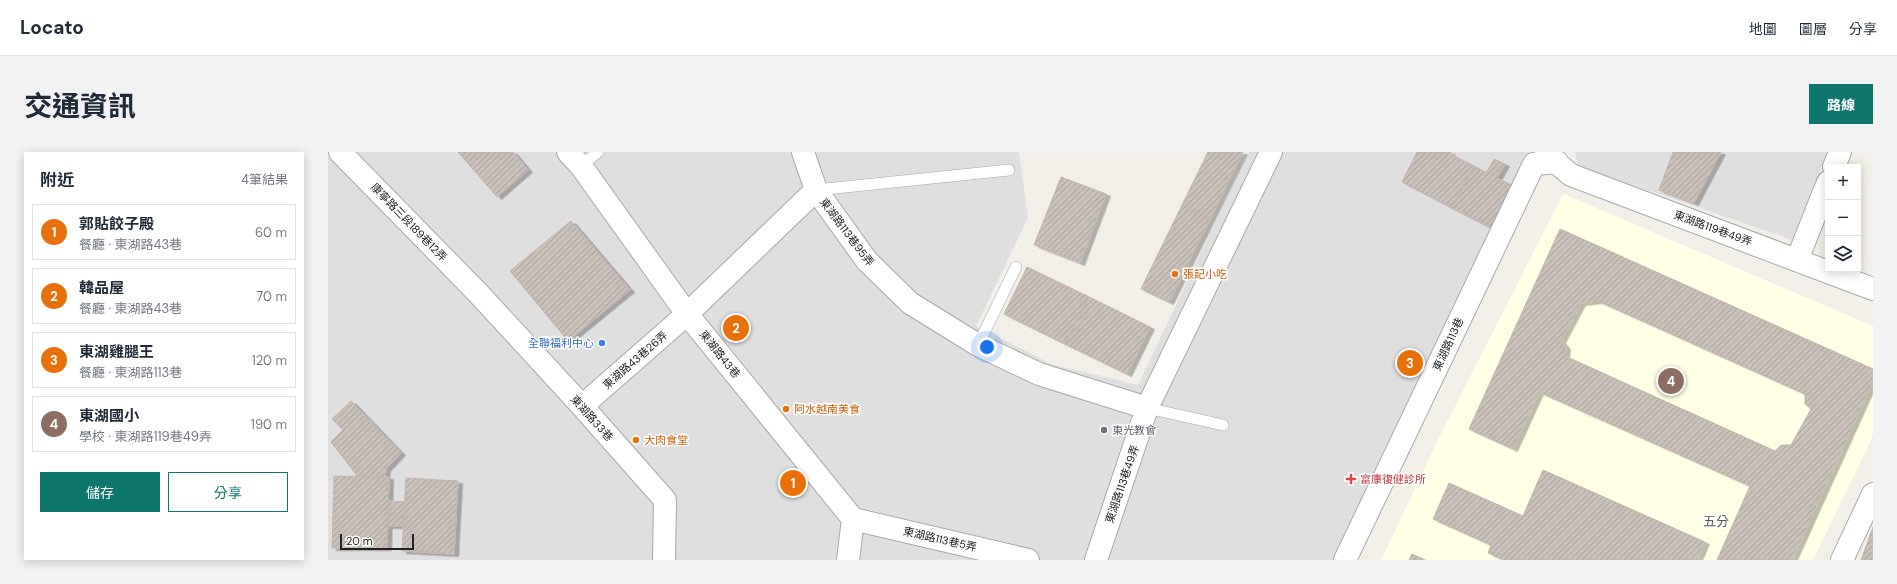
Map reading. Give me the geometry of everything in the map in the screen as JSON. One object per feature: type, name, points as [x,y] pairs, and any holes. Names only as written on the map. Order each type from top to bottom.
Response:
[{"type":"street","name":"康寧路三段189巷12弄","points":[[340,152],[478,293]]},
{"type":"street","name":"東湖路113巷95弄","points":[[803,152],[816,190],[867,261],[910,303],[978,345],[1039,374],[1147,408]]},
{"type":"street","name":"東湖路113巷49弄","points":[[1096,560],[1147,408],[1271,152]]},
{"type":"street","points":[[1529,152],[1550,157]]},
{"type":"street","points":[[1835,164],[1840,152]]},
{"type":"street","name":"東湖路119巷49弄","points":[[1550,157],[1571,175],[1873,289]]},
{"type":"street","name":"東湖路113巷","points":[[1345,560],[1534,164],[1550,157]]},
{"type":"street","name":"東湖路43巷","points":[[575,159],[687,314],[852,522]]},
{"type":"street","name":"東湖路43巷26弄","points":[[582,406],[687,314],[816,190]]},
{"type":"street","points":[[1797,260],[1825,190]]},
{"type":"street","name":"東湖路33巷","points":[[478,293],[582,406],[665,500],[664,560]]},
{"type":"street","points":[[1842,560],[1873,494]]},
{"type":"street","points":[[848,560],[852,522]]},
{"type":"street","name":"東湖路113巷5弄","points":[[852,522],[1028,560]]},
{"type":"lane","points":[[575,159],[598,152]]},
{"type":"lane","points":[[816,190],[1010,170]]},
{"type":"lane","points":[[978,345],[1016,266]]},
{"type":"lane","points":[[1147,408],[1224,424]]},
{"type":"shaded area","points":[[328,152],[1019,152],[1028,218],[976,326],[1051,364],[1138,385],[1249,152],[1540,152],[1338,560],[328,560]]},
{"type":"shaded area","points":[[1575,152],[1827,152],[1792,240],[1578,166]]},
{"type":"shaded area","points":[[1563,194],[1873,326],[1873,436],[1813,560],[1381,560],[1438,440]]},
{"type":"building","points":[[458,152],[513,152],[528,170],[497,197]]},
{"type":"building","points":[[1208,152],[1243,152],[1210,219],[1182,205]]},
{"type":"building","points":[[1417,152],[1451,152],[1450,154],[1474,166],[1452,208],[1402,182]]},
{"type":"building","points":[[1673,152],[1721,152],[1694,203],[1659,190]]},
{"type":"building","points":[[1494,159],[1505,164],[1497,178],[1515,187],[1493,229],[1452,208],[1474,166],[1486,173]]},
{"type":"building","points":[[1061,177],[1106,194],[1080,263],[1034,245]]},
{"type":"building","points":[[1182,205],[1210,219],[1169,302],[1141,289]]},
{"type":"building","points":[[571,221],[630,290],[568,341],[510,271]]},
{"type":"building","points":[[1560,229],[1873,369],[1873,381],[1792,560],[1717,560],[1750,486],[1539,392],[1513,449],[1469,429]],"holes":[[[1598,301],[1805,394],[1805,404],[1811,409],[1791,445],[1781,445],[1775,451],[1565,356],[1566,347],[1561,341],[1581,303]]]},
{"type":"building","points":[[1027,267],[1089,297],[1065,344],[1004,314]]},
{"type":"building","points":[[1089,297],[1150,327],[1127,374],[1065,344]]},
{"type":"building","points":[[351,401],[401,453],[386,469],[385,477],[358,477],[331,442],[343,430],[332,419]]},
{"type":"building","points":[[1543,470],[1705,542],[1697,560],[1504,560],[1488,553],[1491,545],[1433,519],[1449,483],[1523,516]]},
{"type":"building","points":[[334,476],[389,477],[387,548],[332,548]]},
{"type":"building","points":[[406,478],[458,481],[454,554],[402,551]]},
{"type":"building","points":[[389,501],[405,502],[403,526],[388,526]]},
{"type":"building","points":[[1873,527],[1873,560],[1861,560]]},
{"type":"building","points":[[1412,554],[1425,560],[1409,560]]},
{"type":"place","name":"張記小吃","points":[[1175,274]]},
{"type":"place","name":"韓品屋","points":[[736,328]]},
{"type":"place","name":"全聯福利中心","points":[[602,343]]},
{"type":"place","name":"東湖雞腿王","points":[[1410,363]]},
{"type":"place","name":"東湖國小","points":[[1671,381]]},
{"type":"place","name":"阿水越南美食","points":[[786,409]]},
{"type":"place","name":"東光教會","points":[[1104,430]]},
{"type":"place","name":"大肉食堂","points":[[636,440]]},
{"type":"place","name":"富康復健診所","points":[[1351,479]]},
{"type":"place","name":"郭貼餃子殿","points":[[793,483]]},
{"type":"district","name":"五分","points":[[1716,521]]}]
